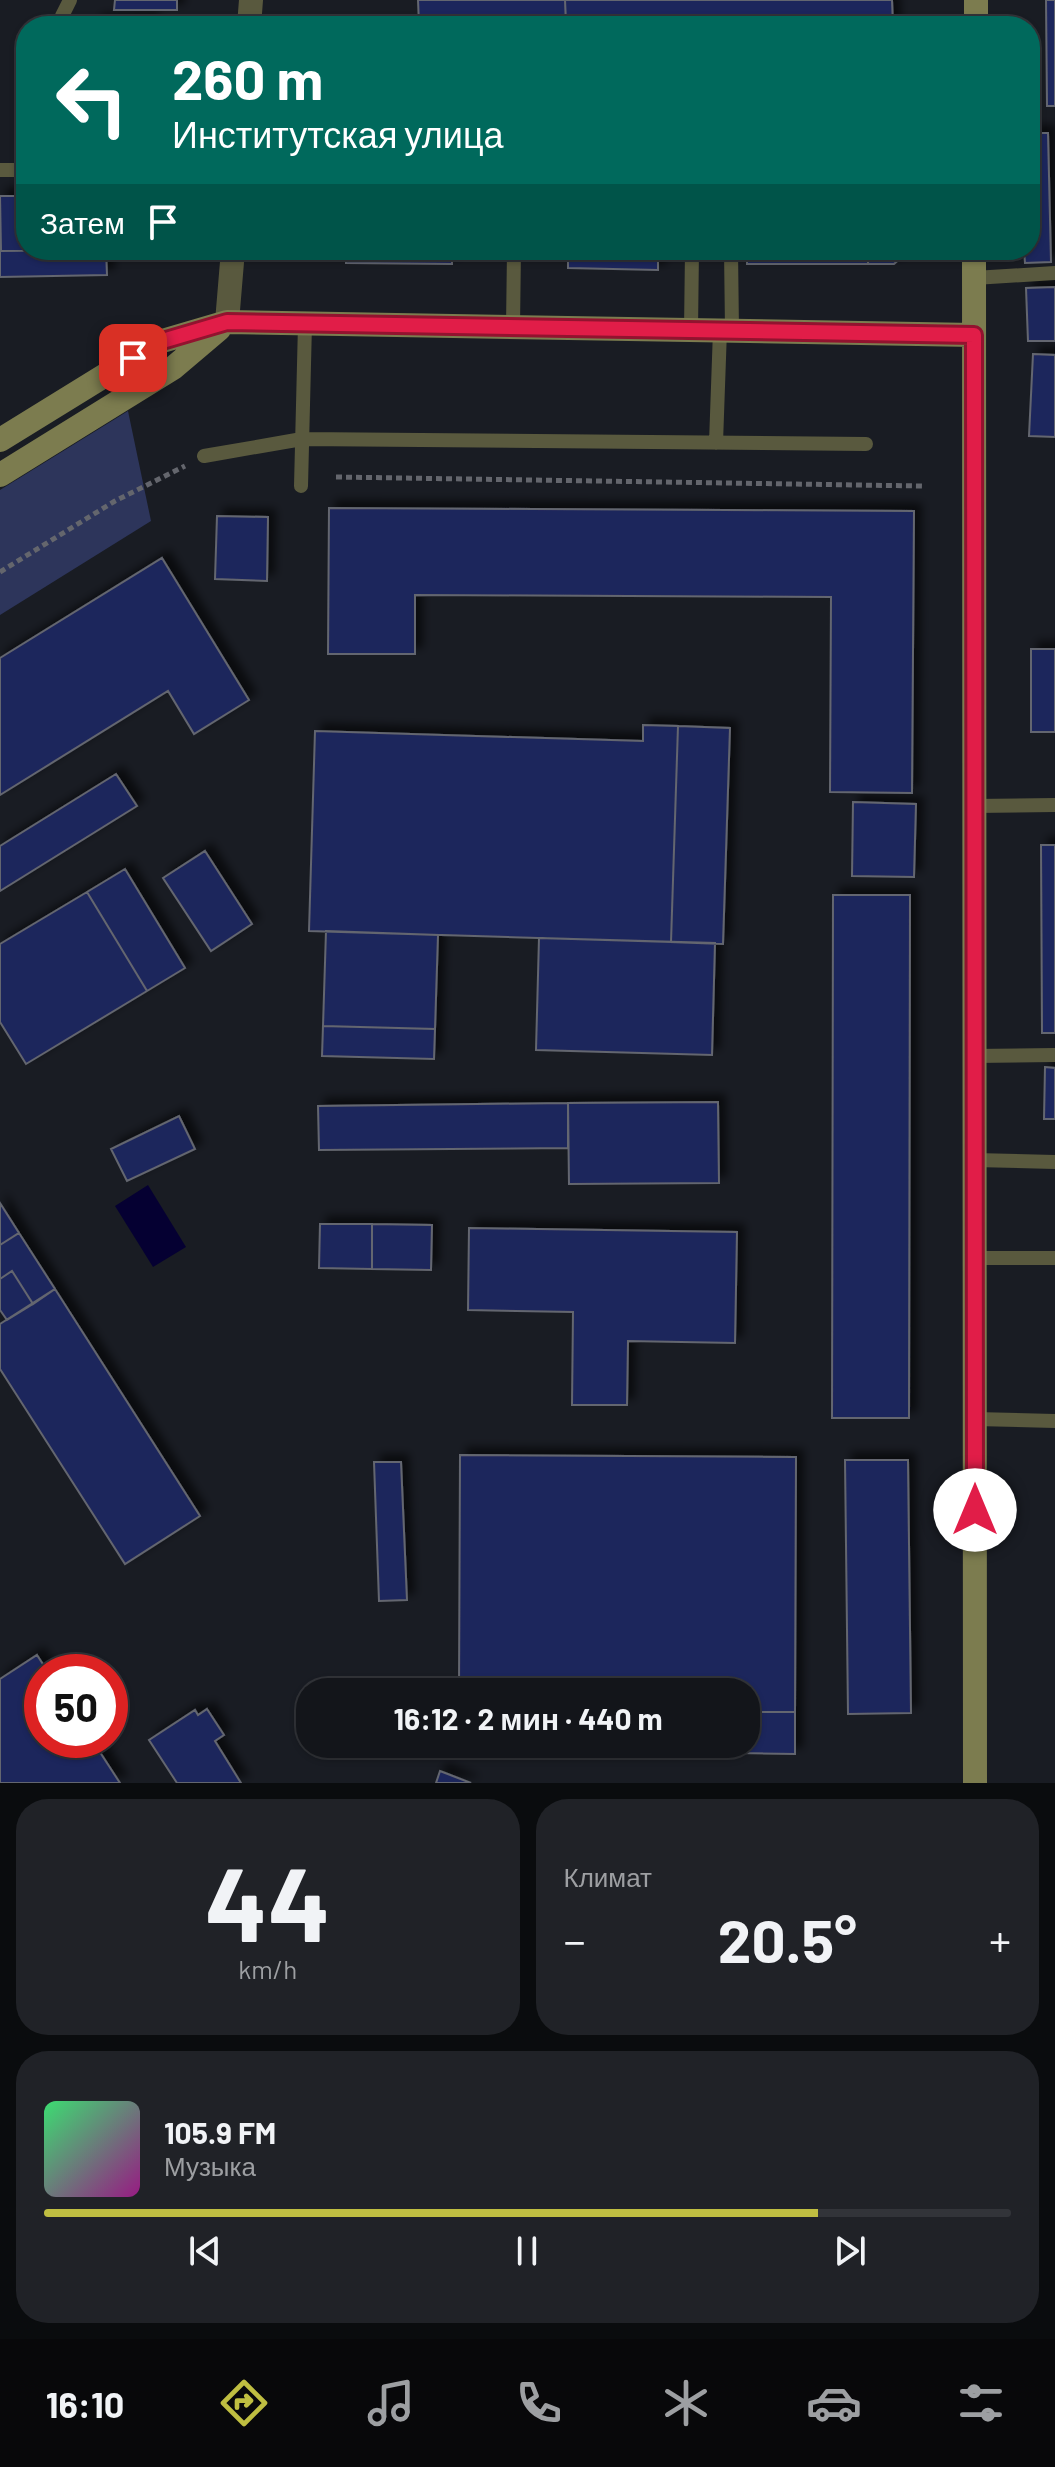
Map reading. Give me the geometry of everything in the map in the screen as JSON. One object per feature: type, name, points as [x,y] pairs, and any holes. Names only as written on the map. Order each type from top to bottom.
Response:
[{"type":"main road","points":[[974,260],[975,1783]]},
{"type":"main road","points":[[0,475],[173,368],[227,322]]},
{"type":"main road","points":[[0,440],[159,342],[227,322],[974,335]]},
{"type":"street","points":[[227,322],[232,260]]},
{"type":"lane","points":[[513,327],[514,260]]},
{"type":"lane","points":[[691,330],[692,260]]},
{"type":"lane","points":[[716,443],[730,260]]},
{"type":"lane","points":[[974,278],[1055,273]]},
{"type":"lane","points":[[301,486],[305,324]]},
{"type":"lane","points":[[204,456],[302,439],[866,444]]},
{"type":"lane","points":[[974,806],[1055,805]]},
{"type":"lane","points":[[974,1056],[1055,1055]]},
{"type":"lane","points":[[974,1160],[1055,1162]]},
{"type":"lane","points":[[974,1258],[1055,1258]]},
{"type":"lane","points":[[975,1419],[1055,1421]]},
{"type":"path","points":[[0,572],[115,501],[204,456]]},
{"type":"path","points":[[336,477],[922,486]]},
{"type":"shaded area","points":[[128,411],[151,521],[0,615],[0,490]]},
{"type":"shaded area","points":[[148,1185],[186,1247],[153,1267],[115,1206]]},
{"type":"building","points":[[115,0],[177,0],[177,10],[114,10]]},
{"type":"building","points":[[418,0],[565,0],[566,16],[419,16]]},
{"type":"building","points":[[565,0],[892,0],[893,16],[566,16]]},
{"type":"building","points":[[1046,0],[1055,0],[1055,106],[1047,106]]},
{"type":"building","points":[[1040,133],[1048,133],[1051,262],[1025,263],[1025,260],[1040,260]]},
{"type":"building","points":[[0,196],[16,196],[16,251],[1,251]]},
{"type":"building","points":[[0,231],[1,251],[16,251],[16,260],[106,260],[107,275],[0,277]]},
{"type":"building","points":[[346,260],[452,260],[452,264],[346,263]]},
{"type":"building","points":[[568,260],[674,260],[658,261],[658,270],[568,268]]},
{"type":"building","points":[[747,260],[868,260],[868,264],[747,264]]},
{"type":"building","points":[[868,260],[898,260],[894,264],[868,264]]},
{"type":"building","points":[[1055,287],[1055,341],[1028,341],[1026,288]]},
{"type":"building","points":[[1033,354],[1055,355],[1055,437],[1029,436]]},
{"type":"building","points":[[329,508],[914,511],[912,793],[830,792],[831,597],[415,595],[415,654],[328,654]]},
{"type":"building","points":[[217,516],[268,517],[267,581],[215,579]]},
{"type":"building","points":[[162,558],[249,700],[194,734],[168,691],[0,795],[0,658]]},
{"type":"building","points":[[1031,649],[1055,649],[1055,732],[1031,732]]},
{"type":"building","points":[[643,725],[678,726],[671,942],[309,931],[315,731],[643,741]]},
{"type":"building","points":[[678,726],[730,728],[723,944],[671,942]]},
{"type":"building","points":[[116,774],[137,806],[0,891],[0,846]]},
{"type":"building","points":[[853,802],[916,804],[914,877],[852,876]]},
{"type":"building","points":[[1041,845],[1055,845],[1055,1033],[1042,1033]]},
{"type":"building","points":[[205,851],[252,924],[211,951],[163,878]]},
{"type":"building","points":[[125,869],[185,968],[147,991],[87,892]]},
{"type":"building","points":[[87,892],[147,991],[26,1064],[0,1022],[0,944]]},
{"type":"building","points":[[833,895],[910,895],[909,1418],[832,1418]]},
{"type":"building","points":[[326,931],[438,935],[435,1029],[323,1026]]},
{"type":"building","points":[[539,938],[715,943],[712,1055],[536,1050]]},
{"type":"building","points":[[323,1026],[435,1029],[434,1059],[322,1056]]},
{"type":"building","points":[[1045,1067],[1055,1068],[1055,1119],[1044,1119]]},
{"type":"building","points":[[718,1102],[719,1183],[569,1184],[568,1103]]},
{"type":"building","points":[[568,1103],[568,1148],[319,1150],[318,1106]]},
{"type":"building","points":[[179,1116],[195,1149],[127,1181],[111,1149]]},
{"type":"building","points":[[0,1203],[19,1233],[0,1245]]},
{"type":"building","points":[[320,1224],[372,1224],[372,1269],[319,1268]]},
{"type":"building","points":[[372,1224],[432,1225],[431,1270],[372,1269]]},
{"type":"building","points":[[469,1228],[737,1232],[735,1343],[628,1341],[627,1405],[572,1405],[573,1312],[468,1310]]},
{"type":"building","points":[[19,1233],[55,1289],[33,1304],[12,1271],[0,1279],[0,1245]]},
{"type":"building","points":[[12,1271],[33,1304],[7,1320],[0,1310],[0,1279]]},
{"type":"building","points":[[55,1289],[200,1516],[125,1564],[0,1369],[0,1324]]},
{"type":"building","points":[[460,1455],[796,1457],[795,1712],[760,1712],[760,1678],[459,1678]]},
{"type":"building","points":[[845,1460],[908,1460],[911,1713],[848,1714]]},
{"type":"building","points":[[374,1462],[401,1462],[407,1600],[379,1601]]},
{"type":"building","points":[[24,1663],[24,1758],[104,1758],[120,1783],[0,1783],[0,1679]]},
{"type":"building","points":[[207,1709],[224,1735],[215,1741],[241,1783],[177,1783],[149,1740],[195,1710],[198,1715]]},
{"type":"building","points":[[760,1712],[795,1712],[795,1754],[760,1753]]},
{"type":"building","points":[[440,1771],[471,1783],[436,1783]]},
{"type":"route","points":[[133,358],[159,342],[227,322],[974,335],[975,1510]]}]
